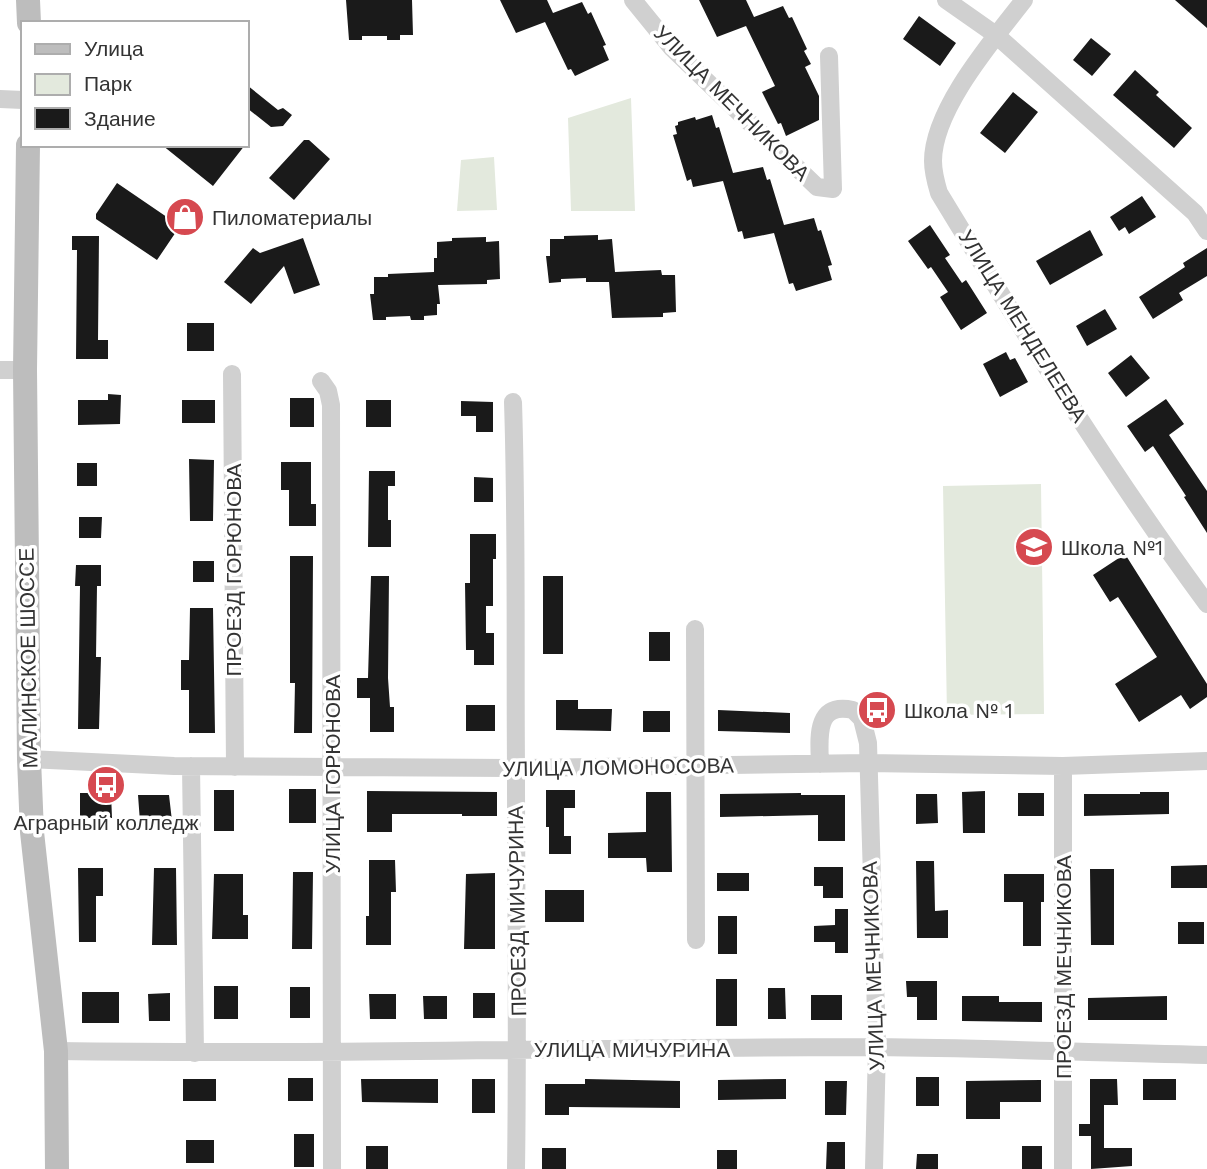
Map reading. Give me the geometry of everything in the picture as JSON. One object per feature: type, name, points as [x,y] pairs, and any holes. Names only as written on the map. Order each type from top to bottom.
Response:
[{"type":"main road","points":[[28,0],[29,21]]},
{"type":"main road","name":"МАЛИНСКОЕ ШОССЕ","points":[[28,147],[25,370],[29,759],[32,832],[56,1051],[57,1169]]},
{"type":"street","name":"УЛИЦА МЕЧНИКОВА","points":[[633,0],[672,48],[817,187],[833,189],[830,56]]},
{"type":"street","points":[[946,0],[996,35],[1195,213],[1207,231]]},
{"type":"street","name":"УЛИЦА МЕНДЕЛЕЕВА","points":[[1024,0],[951,100],[935,144],[934,177],[939,193],[1020,326],[1167,549],[1207,604]]},
{"type":"street","points":[[0,99],[21,100]]},
{"type":"street","points":[[0,370],[25,370]]},
{"type":"street","name":"ПРОЕЗД ГОРЮНОВА","points":[[232,374],[235,767]]},
{"type":"street","name":"УЛИЦА ГОРЮНОВА","points":[[321,381],[328,391],[331,405],[332,1169]]},
{"type":"street","name":"ПРОЕЗД МИЧУРИНА","points":[[513,402],[517,519],[516,1169]]},
{"type":"street","points":[[695,629],[696,940]]},
{"type":"street","name":"УЛИЦА МЕЧНИКОВА","points":[[820,764],[821,726],[825,716],[834,710],[853,710],[862,719],[868,743],[877,1047],[874,1169]]},
{"type":"street","name":"УЛИЦА ЛОМОНОСОВА","points":[[29,759],[93,764],[235,767],[516,768],[867,763],[1063,766],[1207,761]]},
{"type":"street","points":[[191,766],[195,1054]]},
{"type":"street","name":"ПРОЕЗД МЕЧНИКОВА","points":[[1063,766],[1063,1169]]},
{"type":"street","name":"УЛИЦА МИЧУРИНА","points":[[56,1051],[333,1054],[518,1049],[877,1047],[1207,1055]]},
{"type":"green space","points":[[631,98],[635,211],[571,211],[568,118]]},
{"type":"green space","points":[[494,157],[497,210],[457,211],[461,160]]},
{"type":"green space","points":[[1041,484],[1044,714],[947,715],[943,486]]},
{"type":"building","points":[[346,0],[412,0],[413,35],[400,35],[400,40],[387,40],[387,36],[362,36],[362,40],[349,40]]},
{"type":"building","points":[[500,0],[547,0],[553,13],[582,2],[588,14],[591,12],[606,45],[603,46],[609,60],[575,76],[571,69],[568,70],[545,22],[516,33]]},
{"type":"building","points":[[699,0],[746,0],[754,17],[783,6],[789,18],[792,17],[807,49],[804,51],[811,64],[805,67],[819,96],[819,120],[786,136],[762,92],[775,86],[746,26],[717,37]]},
{"type":"building","points":[[1175,0],[1207,0],[1207,28]]},
{"type":"building","points":[[919,16],[956,43],[940,66],[903,39]]},
{"type":"building","points":[[1091,38],[1111,54],[1092,76],[1073,60]]},
{"type":"building","points":[[1135,70],[1159,92],[1156,95],[1192,128],[1174,148],[1113,95]]},
{"type":"building","points":[[248,86],[278,110],[283,108],[292,115],[283,126],[271,127],[248,109]]},
{"type":"building","points":[[1013,92],[1038,112],[1005,153],[980,133]]},
{"type":"building","points":[[712,115],[716,128],[719,127],[733,173],[763,167],[767,180],[770,179],[784,225],[814,218],[818,231],[821,230],[832,265],[828,266],[832,280],[796,291],[793,283],[789,284],[774,233],[744,239],[742,231],[738,232],[723,181],[693,187],[691,179],[687,181],[673,135],[677,134],[675,126],[678,122]]},
{"type":"building","points":[[304,140],[309,140],[330,159],[294,200],[269,178]]},
{"type":"building","points":[[164,147],[243,147],[213,186]]},
{"type":"building","points":[[117,183],[180,226],[157,260],[96,219],[96,214]]},
{"type":"building","points":[[1142,196],[1156,217],[1129,234],[1125,227],[1119,231],[1110,217]]},
{"type":"building","points":[[930,225],[950,255],[945,258],[962,283],[966,280],[987,313],[961,330],[940,297],[948,292],[908,241]]},
{"type":"building","points":[[1090,230],[1103,255],[1050,285],[1036,261]]},
{"type":"building","points":[[598,235],[598,240],[612,239],[615,272],[661,270],[662,275],[675,275],[676,312],[663,313],[663,317],[612,318],[609,282],[586,282],[586,278],[561,279],[561,282],[549,283],[546,256],[550,256],[550,239]]},
{"type":"building","points":[[72,236],[99,236],[98,340],[108,340],[108,359],[76,359],[77,250],[72,250]]},
{"type":"building","points":[[486,237],[486,242],[499,241],[500,279],[487,280],[487,284],[438,285],[440,304],[437,304],[437,315],[424,316],[424,320],[411,320],[410,316],[373,320],[370,294],[374,294],[374,277],[434,272],[437,242],[452,241],[452,238]]},
{"type":"building","points":[[303,238],[320,285],[294,294],[284,266],[251,304],[224,282],[253,248],[260,253]]},
{"type":"building","points":[[1207,248],[1207,276],[1179,293],[1183,300],[1153,319],[1139,297],[1185,267],[1183,263]]},
{"type":"building","points":[[1105,309],[1117,329],[1087,346],[1076,326]]},
{"type":"building","points":[[187,323],[214,323],[214,351],[187,351]]},
{"type":"building","points":[[1006,352],[1010,360],[1015,358],[1028,382],[1000,397],[983,364]]},
{"type":"building","points":[[1131,355],[1150,378],[1126,397],[1108,373]]},
{"type":"building","points":[[108,394],[121,395],[120,424],[78,425],[78,400],[108,400]]},
{"type":"building","points":[[290,398],[314,398],[314,427],[290,427]]},
{"type":"building","points":[[1166,399],[1184,424],[1169,435],[1207,491],[1207,533],[1153,446],[1145,452],[1127,426]]},
{"type":"building","points":[[182,400],[215,400],[215,423],[182,423]]},
{"type":"building","points":[[366,400],[391,400],[391,427],[366,427]]},
{"type":"building","points":[[461,401],[493,402],[493,432],[476,432],[476,416],[461,416]]},
{"type":"building","points":[[189,459],[214,460],[213,521],[190,521]]},
{"type":"building","points":[[281,462],[311,462],[311,504],[316,504],[316,526],[289,526],[289,490],[281,490]]},
{"type":"building","points":[[77,463],[97,463],[97,486],[77,486]]},
{"type":"building","points":[[369,471],[395,471],[395,486],[388,486],[391,547],[368,547]]},
{"type":"building","points":[[474,477],[493,478],[493,502],[474,502]]},
{"type":"building","points":[[79,517],[102,517],[101,538],[79,538]]},
{"type":"building","points":[[470,534],[496,534],[493,606],[486,606],[486,633],[494,633],[494,665],[474,665],[474,650],[466,650],[465,583],[470,583]]},
{"type":"building","points":[[1125,554],[1207,684],[1207,697],[1190,709],[1181,695],[1139,722],[1115,684],[1157,657],[1118,597],[1110,602],[1093,575]]},
{"type":"building","points":[[290,556],[313,556],[312,733],[294,733],[295,683],[290,683]]},
{"type":"building","points":[[193,561],[214,561],[214,582],[193,582]]},
{"type":"building","points":[[76,565],[101,565],[101,586],[97,586],[96,657],[101,657],[99,729],[78,729],[80,586],[75,586]]},
{"type":"building","points":[[371,576],[389,576],[388,678],[390,707],[394,707],[394,732],[370,732],[370,698],[357,698],[357,678],[368,678]]},
{"type":"building","points":[[543,576],[563,576],[563,654],[543,654]]},
{"type":"building","points":[[190,608],[213,608],[215,733],[189,733],[189,690],[181,690],[181,660],[189,660]]},
{"type":"building","points":[[649,632],[670,632],[670,661],[649,661]]},
{"type":"building","points":[[556,700],[578,700],[578,709],[612,709],[611,731],[556,730]]},
{"type":"building","points":[[466,705],[495,705],[495,731],[466,731]]},
{"type":"building","points":[[718,710],[790,713],[790,733],[718,731]]},
{"type":"building","points":[[643,711],[670,711],[670,732],[643,732]]},
{"type":"building","points":[[289,789],[316,789],[316,823],[289,823]]},
{"type":"building","points":[[214,790],[234,790],[234,831],[214,831]]},
{"type":"building","points":[[546,790],[575,790],[575,808],[564,808],[564,836],[571,836],[571,854],[549,854]]},
{"type":"building","points":[[367,791],[497,792],[497,816],[392,814],[392,832],[367,832]]},
{"type":"building","points":[[985,791],[985,833],[963,833],[962,792]]},
{"type":"building","points":[[646,792],[671,792],[672,872],[647,872],[646,858],[608,858],[608,833],[646,832]]},
{"type":"building","points":[[1169,792],[1169,814],[1084,816],[1084,794]]},
{"type":"building","points":[[80,793],[111,793],[112,818],[80,818]]},
{"type":"building","points":[[1018,793],[1044,793],[1044,816],[1018,816]]},
{"type":"building","points":[[720,794],[845,795],[845,841],[818,841],[818,815],[720,817]]},
{"type":"building","points":[[916,794],[937,794],[938,823],[916,824]]},
{"type":"building","points":[[138,795],[169,795],[172,821],[140,822]]},
{"type":"building","points":[[369,860],[395,860],[396,892],[391,892],[391,945],[366,945]]},
{"type":"building","points":[[916,861],[934,861],[935,911],[948,910],[948,938],[917,938]]},
{"type":"building","points":[[1207,865],[1207,888],[1171,888],[1171,866]]},
{"type":"building","points":[[814,867],[843,867],[843,898],[823,898],[823,886],[814,886]]},
{"type":"building","points":[[78,868],[103,868],[103,896],[96,896],[96,942],[79,942]]},
{"type":"building","points":[[154,868],[176,868],[177,945],[152,945]]},
{"type":"building","points":[[1090,869],[1114,869],[1114,945],[1091,945]]},
{"type":"building","points":[[293,872],[313,872],[312,949],[292,949]]},
{"type":"building","points":[[495,873],[495,949],[464,949],[466,874]]},
{"type":"building","points":[[717,873],[749,873],[749,891],[717,891]]},
{"type":"building","points":[[214,874],[243,874],[243,915],[248,915],[248,939],[212,939]]},
{"type":"building","points":[[1004,874],[1044,874],[1041,946],[1023,946],[1023,902],[1004,902]]},
{"type":"building","points":[[545,890],[584,890],[584,922],[545,922]]},
{"type":"building","points":[[835,909],[848,909],[848,953],[835,953],[835,942],[814,942],[814,926],[835,925]]},
{"type":"building","points":[[718,916],[737,916],[737,954],[718,954]]},
{"type":"building","points":[[1178,922],[1204,922],[1204,944],[1178,944]]},
{"type":"building","points":[[716,979],[737,979],[737,1026],[716,1026]]},
{"type":"building","points":[[906,981],[937,981],[937,1020],[917,1020],[917,997],[907,997]]},
{"type":"building","points":[[214,986],[238,986],[238,1019],[214,1019]]},
{"type":"building","points":[[290,987],[310,987],[310,1018],[290,1018]]},
{"type":"building","points":[[768,988],[785,988],[786,1019],[768,1019]]},
{"type":"building","points":[[82,992],[119,992],[119,1023],[82,1023]]},
{"type":"building","points":[[170,993],[170,1021],[149,1021],[148,994]]},
{"type":"building","points":[[473,993],[495,993],[495,1018],[473,1018]]},
{"type":"building","points":[[369,994],[396,994],[396,1019],[370,1019]]},
{"type":"building","points":[[811,995],[842,995],[842,1020],[811,1020]]},
{"type":"building","points":[[423,996],[447,996],[447,1019],[424,1019]]},
{"type":"building","points":[[962,996],[999,996],[999,1002],[1042,1002],[1042,1022],[962,1021]]},
{"type":"building","points":[[1167,996],[1167,1020],[1088,1020],[1088,998]]},
{"type":"building","points":[[916,1077],[939,1077],[939,1106],[916,1106]]},
{"type":"building","points":[[288,1078],[313,1078],[313,1101],[288,1101]]},
{"type":"building","points":[[183,1079],[216,1079],[216,1101],[183,1101]]},
{"type":"building","points":[[361,1079],[438,1079],[438,1103],[362,1102]]},
{"type":"building","points":[[472,1079],[495,1079],[495,1113],[472,1113]]},
{"type":"building","points":[[585,1079],[680,1081],[680,1108],[569,1107],[569,1115],[545,1115],[545,1084],[585,1084]]},
{"type":"building","points":[[786,1079],[786,1099],[718,1100],[718,1080]]},
{"type":"building","points":[[1090,1079],[1117,1079],[1118,1105],[1104,1105],[1104,1148],[1132,1148],[1132,1166],[1091,1169],[1091,1136],[1079,1136],[1079,1124],[1090,1124]]},
{"type":"building","points":[[1143,1079],[1176,1079],[1176,1100],[1143,1100]]},
{"type":"building","points":[[1041,1080],[1041,1102],[1000,1102],[1000,1119],[966,1119],[966,1081]]},
{"type":"building","points":[[825,1081],[847,1081],[846,1115],[825,1115]]},
{"type":"building","points":[[294,1134],[314,1134],[314,1167],[294,1167]]},
{"type":"building","points":[[186,1140],[214,1140],[214,1163],[186,1163]]},
{"type":"building","points":[[827,1142],[845,1142],[845,1169],[826,1169]]},
{"type":"building","points":[[366,1146],[388,1146],[388,1169],[366,1169]]},
{"type":"building","points":[[1022,1146],[1042,1146],[1042,1169],[1022,1169]]},
{"type":"building","points":[[542,1148],[566,1148],[566,1169],[542,1169]]},
{"type":"building","points":[[717,1150],[737,1150],[737,1169],[717,1169]]},
{"type":"building","points":[[917,1154],[938,1154],[938,1169],[916,1169]]},
{"type":"place","name":"Пиломатериалы","points":[[185,217]]},
{"type":"place","name":"Школа №1","points":[[1034,547]]},
{"type":"place","name":"Школа № 1","points":[[877,710]]},
{"type":"place","name":"Аграрный колледж","points":[[106,785]]}]
